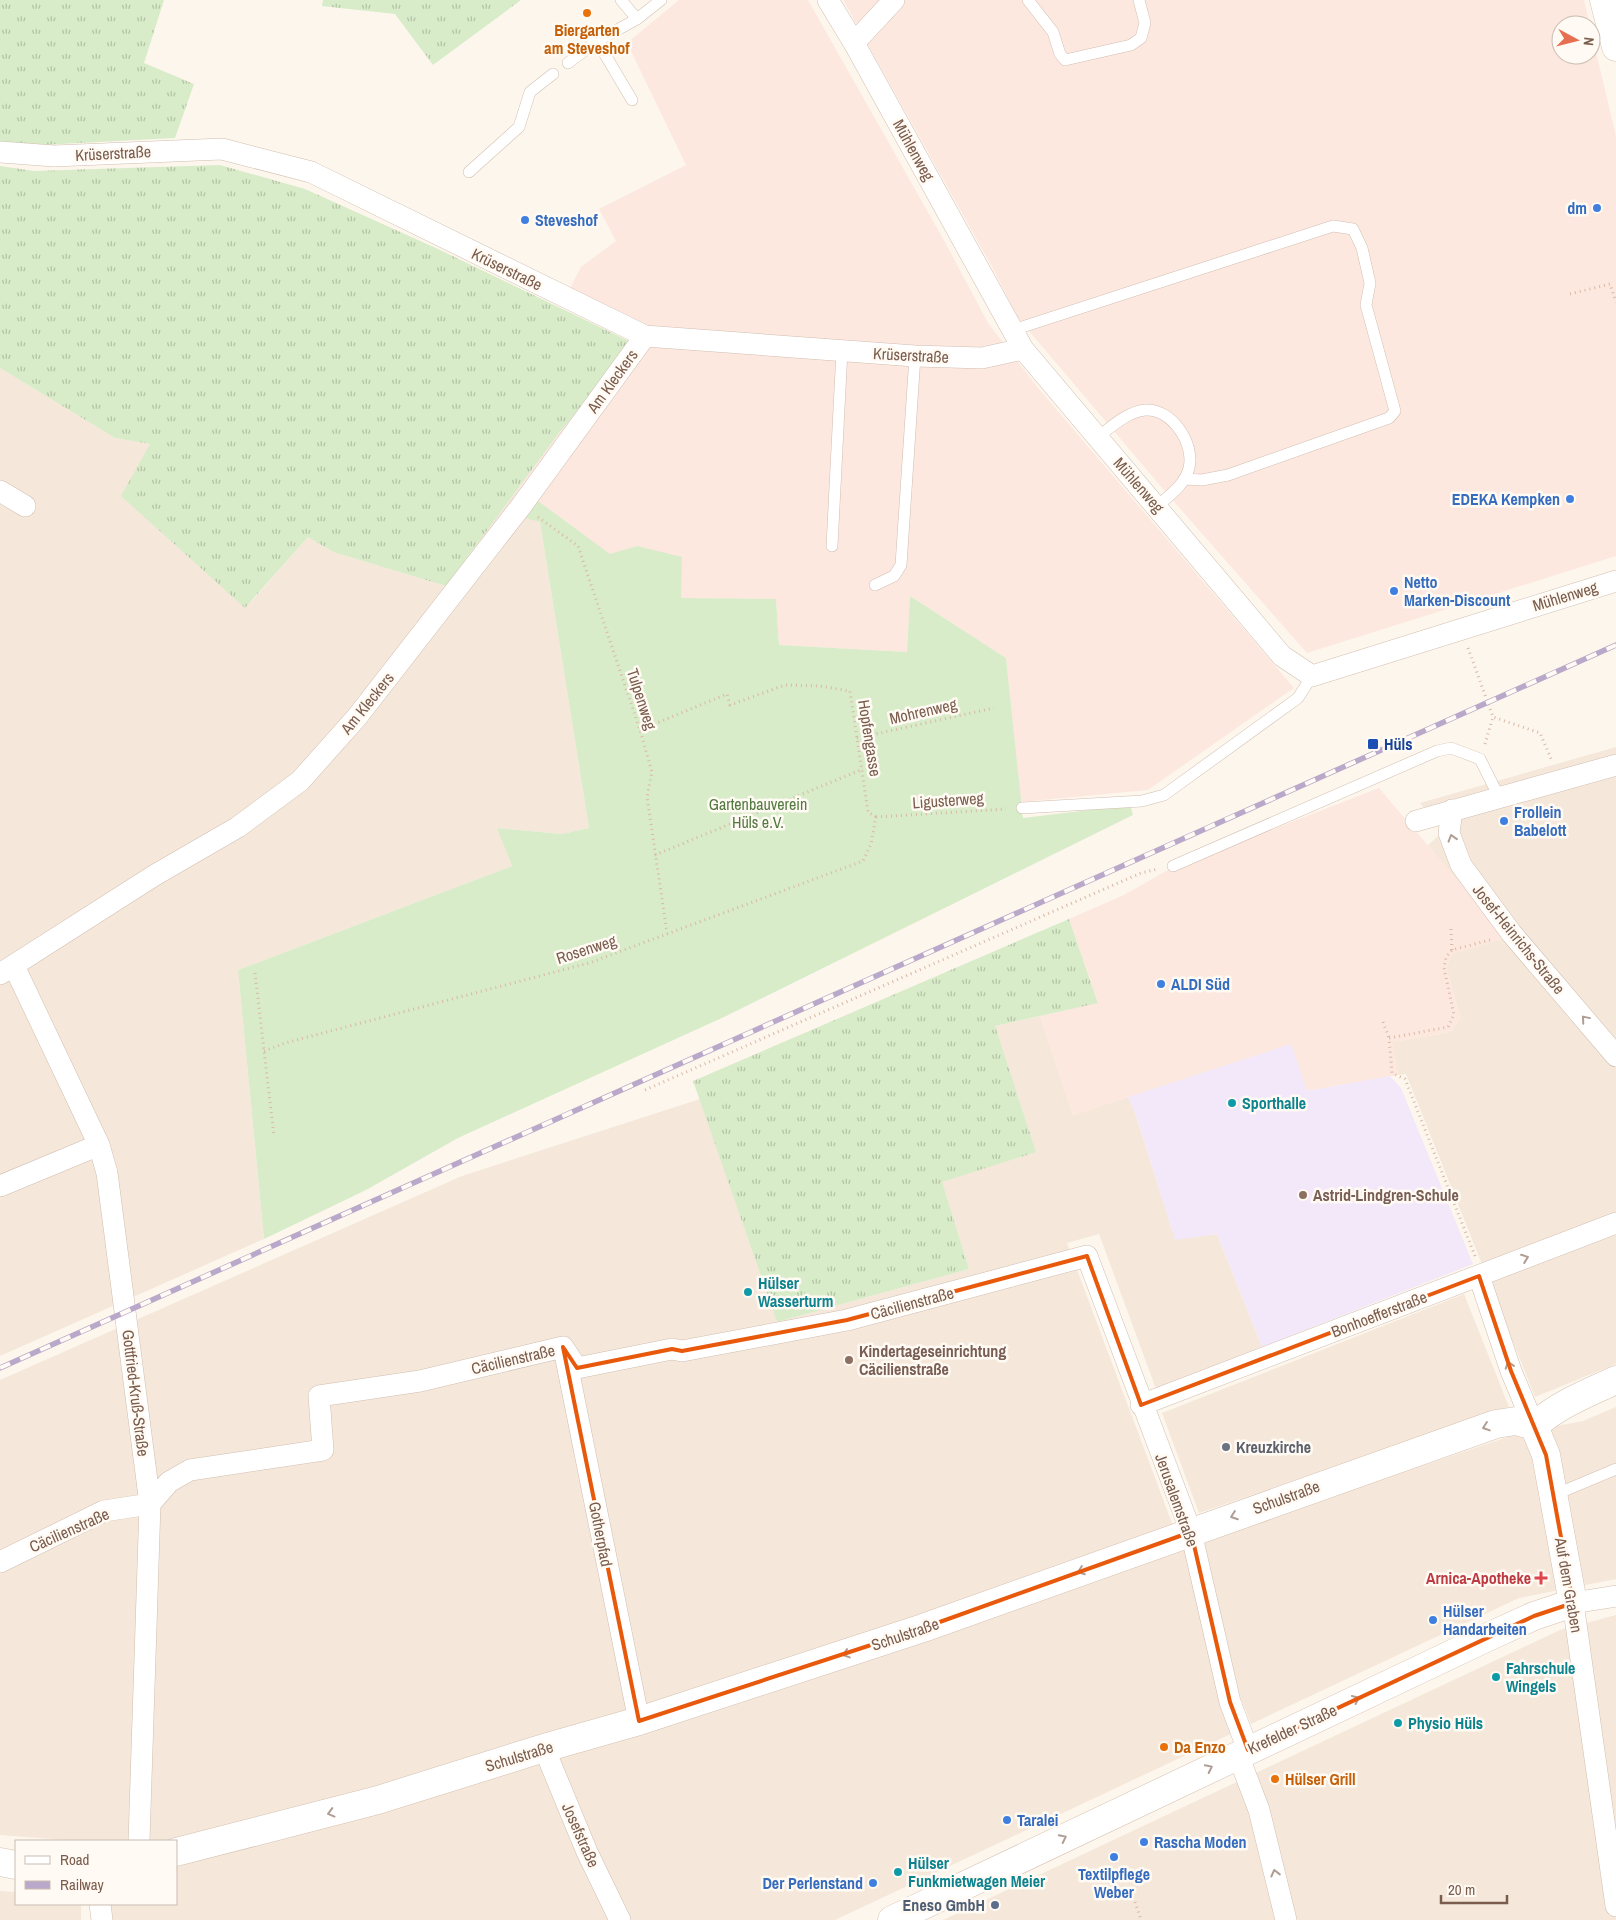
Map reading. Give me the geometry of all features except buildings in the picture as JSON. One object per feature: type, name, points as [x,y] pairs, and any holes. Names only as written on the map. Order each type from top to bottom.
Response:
[{"type":"street","name":"Mühlenweg","points":[[828,0],[854,43],[1023,349],[1282,656],[1312,676],[1616,581]]},
{"type":"street","points":[[854,43],[894,0]]},
{"type":"street","points":[[1604,0],[1616,47]]},
{"type":"street","name":"Krüserstraße","points":[[0,152],[54,156],[222,148],[311,172],[645,336],[915,356],[982,358],[1023,349]]},
{"type":"street","name":"Am Kleckers","points":[[7,970],[96,911],[238,827],[300,781],[357,717],[522,505],[645,336]]},
{"type":"street","points":[[0,491],[25,506]]},
{"type":"street","points":[[1416,820],[1616,765]]},
{"type":"street","name":"Josef-Heinrichs-Straße","points":[[1452,810],[1449,832],[1461,866],[1512,934],[1616,1056]]},
{"type":"street","name":"Gottfried-Kruß-Straße","points":[[7,970],[98,1145],[108,1173],[150,1504],[139,1840]]},
{"type":"street","points":[[0,1186],[98,1145]]},
{"type":"street","name":"Bonhoefferstraße","points":[[1142,1405],[1616,1223]]},
{"type":"street","name":"Cäcilienstraße","points":[[0,1562],[104,1511],[150,1504],[170,1482],[190,1470],[323,1450],[319,1396],[420,1381],[564,1347],[577,1368],[672,1349],[682,1351],[847,1320],[1087,1256]]},
{"type":"street","name":"Jerusalemstraße","points":[[1087,1256],[1191,1532],[1230,1702],[1260,1810],[1286,1920]]},
{"type":"street","name":"Auf dem Graben","points":[[1479,1276],[1511,1371],[1546,1455],[1573,1603],[1616,1906]]},
{"type":"street","name":"Gotherpfad","points":[[564,1347],[639,1721]]},
{"type":"street","points":[[1534,1426],[1549,1413],[1574,1399],[1616,1380]]},
{"type":"street","name":"Schulstraße","points":[[178,1851],[378,1800],[544,1748],[639,1721],[923,1628],[1496,1424],[1516,1421],[1534,1426]]},
{"type":"street","name":"Krefelder Straße","points":[[892,1920],[1243,1752],[1534,1616],[1573,1603],[1616,1596]]},
{"type":"street","name":"Josefstraße","points":[[544,1748],[587,1852],[620,1920]]},
{"type":"street","points":[[0,1862],[15,1865]]},
{"type":"street","points":[[100,1905],[102,1920]]},
{"type":"street","points":[[1608,1920],[1616,1915]]},
{"type":"lane","points":[[621,0],[637,19]]},
{"type":"lane","points":[[568,63],[597,41],[637,19],[661,0]]},
{"type":"lane","points":[[1028,0],[1053,32],[1060,54],[1065,60],[1132,45],[1141,38],[1145,23],[1139,0]]},
{"type":"lane","points":[[587,33],[597,41],[632,100]]},
{"type":"lane","points":[[469,172],[519,127],[530,92],[553,74]]},
{"type":"lane","points":[[1013,330],[1334,226],[1353,229],[1362,248],[1370,282],[1366,305],[1395,411],[1389,418],[1228,475],[1202,480],[1184,479]]},
{"type":"lane","points":[[832,546],[842,350]]},
{"type":"lane","points":[[875,585],[894,576],[901,565],[915,356]]},
{"type":"lane","points":[[1098,437],[1116,423],[1146,410],[1165,416],[1180,428],[1188,450],[1189,467],[1184,479],[1175,491],[1157,506]]},
{"type":"lane","points":[[1022,808],[1142,801],[1164,795],[1298,698],[1312,676]]},
{"type":"lane","points":[[1173,866],[1398,770],[1437,751],[1451,748],[1480,759],[1500,797]]},
{"type":"lane","points":[[1554,1495],[1616,1469]]},
{"type":"path","points":[[1570,294],[1610,284],[1616,302]]},
{"type":"path","name":"Tulpenweg","points":[[522,505],[578,546],[640,730],[652,772],[647,797],[668,933]]},
{"type":"path","points":[[1461,629],[1493,717],[1480,759]]},
{"type":"path","name":"Hopfengasse","points":[[640,730],[727,694],[730,705],[785,685],[820,686],[850,691],[868,812],[876,817]]},
{"type":"path","name":"Mohrenweg","points":[[857,738],[994,708]]},
{"type":"path","points":[[1493,717],[1540,733],[1560,780]]},
{"type":"path","points":[[656,855],[863,769]]},
{"type":"path","name":"Ligusterweg","points":[[876,817],[1022,808]]},
{"type":"path","name":"Rosenweg","points":[[264,1051],[285,1043],[589,963],[863,861],[870,844],[876,817]]},
{"type":"path","points":[[645,1090],[1141,873],[1173,866]]},
{"type":"path","points":[[1451,929],[1452,950]]},
{"type":"path","points":[[1389,1038],[1448,1027],[1454,1015],[1444,968],[1446,957],[1452,950],[1512,934]]},
{"type":"path","points":[[255,973],[274,1136]]},
{"type":"path","points":[[1383,1022],[1389,1038],[1392,1073],[1405,1079],[1475,1255],[1479,1276]]},
{"type":"path","points":[[1136,1902],[1140,1920]]},
{"type":"highlighted area","points":[[1087,1256],[1141,1405],[1479,1276],[1511,1371],[1546,1455],[1573,1603],[1534,1616],[1248,1750],[1230,1702],[1191,1532],[923,1628],[639,1721],[563,1347],[577,1368],[672,1349],[682,1351],[847,1320]]},
{"type":"shaded area","points":[[679,0],[808,0],[946,244],[988,323],[1039,389],[1294,688],[1148,790],[1021,802],[1006,658],[910,596],[907,652],[779,645],[776,599],[681,598],[637,546],[610,555],[518,488],[559,433],[635,344],[570,288],[581,267],[616,241],[599,209],[686,165],[627,43]]},
{"type":"shaded area","points":[[843,0],[1584,0],[1588,15],[1551,15],[1551,65],[1599,65],[1616,136],[1616,556],[1307,653],[1169,496],[1018,318],[991,265]]},
{"type":"shaded area","points":[[0,368],[115,438],[150,444],[143,460],[251,602],[308,537],[333,552],[446,586],[518,488],[538,501],[526,517],[540,522],[589,828],[562,834],[498,828],[512,866],[238,970],[264,1239],[0,1356]]},
{"type":"shaded area","points":[[1616,747],[1616,1364],[1535,1397],[1406,1074],[1398,1075],[1392,1042],[1451,1032],[1460,1018],[1446,967],[1452,954],[1442,863],[1428,845],[1444,831],[1420,803]]},
{"type":"shaded area","points":[[1379,788],[1507,938],[1452,954],[1446,967],[1460,1018],[1451,1032],[1393,1042],[1398,1075],[1306,1091],[1291,1044],[1073,1115],[1040,1016],[1098,1002],[1069,919],[1124,895],[1168,870]]},
{"type":"shaded area","points":[[1040,1016],[1073,1115],[1128,1097],[1131,1100],[1175,1239],[1217,1234],[1262,1347],[1156,1389],[1099,1234],[1067,1243],[1172,1523],[1186,1548],[1220,1706],[1233,1733],[835,1920],[113,1920],[109,1905],[178,1905],[178,1840],[66,1840],[0,1835],[0,1380],[462,1176],[700,1099],[777,1322],[969,1269],[941,1181],[1036,1152],[994,1026]]},
{"type":"shaded area","name":"Astrid-Lindgren-Schule","points":[[1291,1044],[1307,1091],[1390,1076],[1401,1088],[1473,1264],[1262,1347],[1217,1234],[1175,1240],[1137,1118],[1128,1097]]},
{"type":"shaded area","points":[[1464,1294],[1509,1407],[1199,1513],[1162,1413]]},
{"type":"shaded area","points":[[1616,1407],[1616,1579],[1519,1598],[1251,1724],[1240,1696],[1202,1541],[1519,1433],[1583,1421]]},
{"type":"shaded area","points":[[1616,1615],[1616,1920],[943,1920],[1560,1630]]},
{"type":"shaded area","points":[[0,1891],[15,1892],[15,1905],[81,1905],[81,1920],[0,1920]]},
{"type":"green space","points":[[0,0],[164,0],[144,63],[194,84],[175,138],[22,146],[0,143]]},
{"type":"green space","points":[[323,0],[521,0],[433,65],[395,14],[322,6]]},
{"type":"green space","points":[[220,165],[305,189],[438,249],[635,344],[559,433],[446,586],[333,552],[308,537],[245,608],[121,496],[150,444],[115,438],[0,368],[0,166],[34,171]]},
{"type":"green space","name":"Gartenbauverein Hüls e.V.","points":[[538,501],[610,554],[637,546],[682,557],[681,598],[776,599],[779,645],[907,652],[910,596],[1006,658],[1023,818],[1130,805],[1133,815],[724,1017],[458,1138],[366,1190],[264,1239],[238,970],[512,866],[497,828],[562,834],[589,828],[540,522],[525,518]]},
{"type":"green space","points":[[1069,919],[1098,1003],[995,1026],[1036,1152],[942,1182],[969,1269],[777,1322],[693,1081]]},
{"type":"railway","points":[[0,1368],[1616,645]]},
{"type":"place","name":"Biergarten am Steveshof","points":[[587,13]]},
{"type":"place","name":"dm","points":[[1597,208]]},
{"type":"place","name":"Steveshof","points":[[525,220]]},
{"type":"place","name":"EDEKA Kempken","points":[[1570,499]]},
{"type":"place","name":"Netto Marken-Discount","points":[[1394,591]]},
{"type":"place","name":"Hüls","points":[[1373,744]]},
{"type":"place","name":"Frollein Babelott","points":[[1504,821]]},
{"type":"place","name":"ALDI Süd","points":[[1161,984]]},
{"type":"place","name":"Sporthalle","points":[[1232,1103]]},
{"type":"place","name":"Astrid-Lindgren-Schule","points":[[1303,1195]]},
{"type":"place","name":"Hülser Wasserturm","points":[[748,1292]]},
{"type":"place","name":"Kindertageseinrichtung Cäcilienstraße","points":[[849,1360]]},
{"type":"place","name":"Kreuzkirche","points":[[1226,1447]]},
{"type":"place","name":"Arnica-Apotheke","points":[[1541,1578]]},
{"type":"place","name":"Hülser Handarbeiten","points":[[1433,1620]]},
{"type":"place","name":"Fahrschule Wingels","points":[[1496,1677]]},
{"type":"place","name":"Physio Hüls","points":[[1398,1723]]},
{"type":"place","name":"Da Enzo","points":[[1164,1747]]},
{"type":"place","name":"Hülser Grill","points":[[1275,1779]]},
{"type":"place","name":"Taralei","points":[[1007,1820]]},
{"type":"place","name":"Rascha Moden","points":[[1144,1842]]},
{"type":"place","name":"Textilpflege Weber","points":[[1114,1857]]},
{"type":"place","name":"Hülser Funkmietwagen Meier","points":[[898,1872]]},
{"type":"place","name":"Der Perlenstand","points":[[873,1883]]},
{"type":"place","name":"Eneso GmbH","points":[[995,1905]]}]
